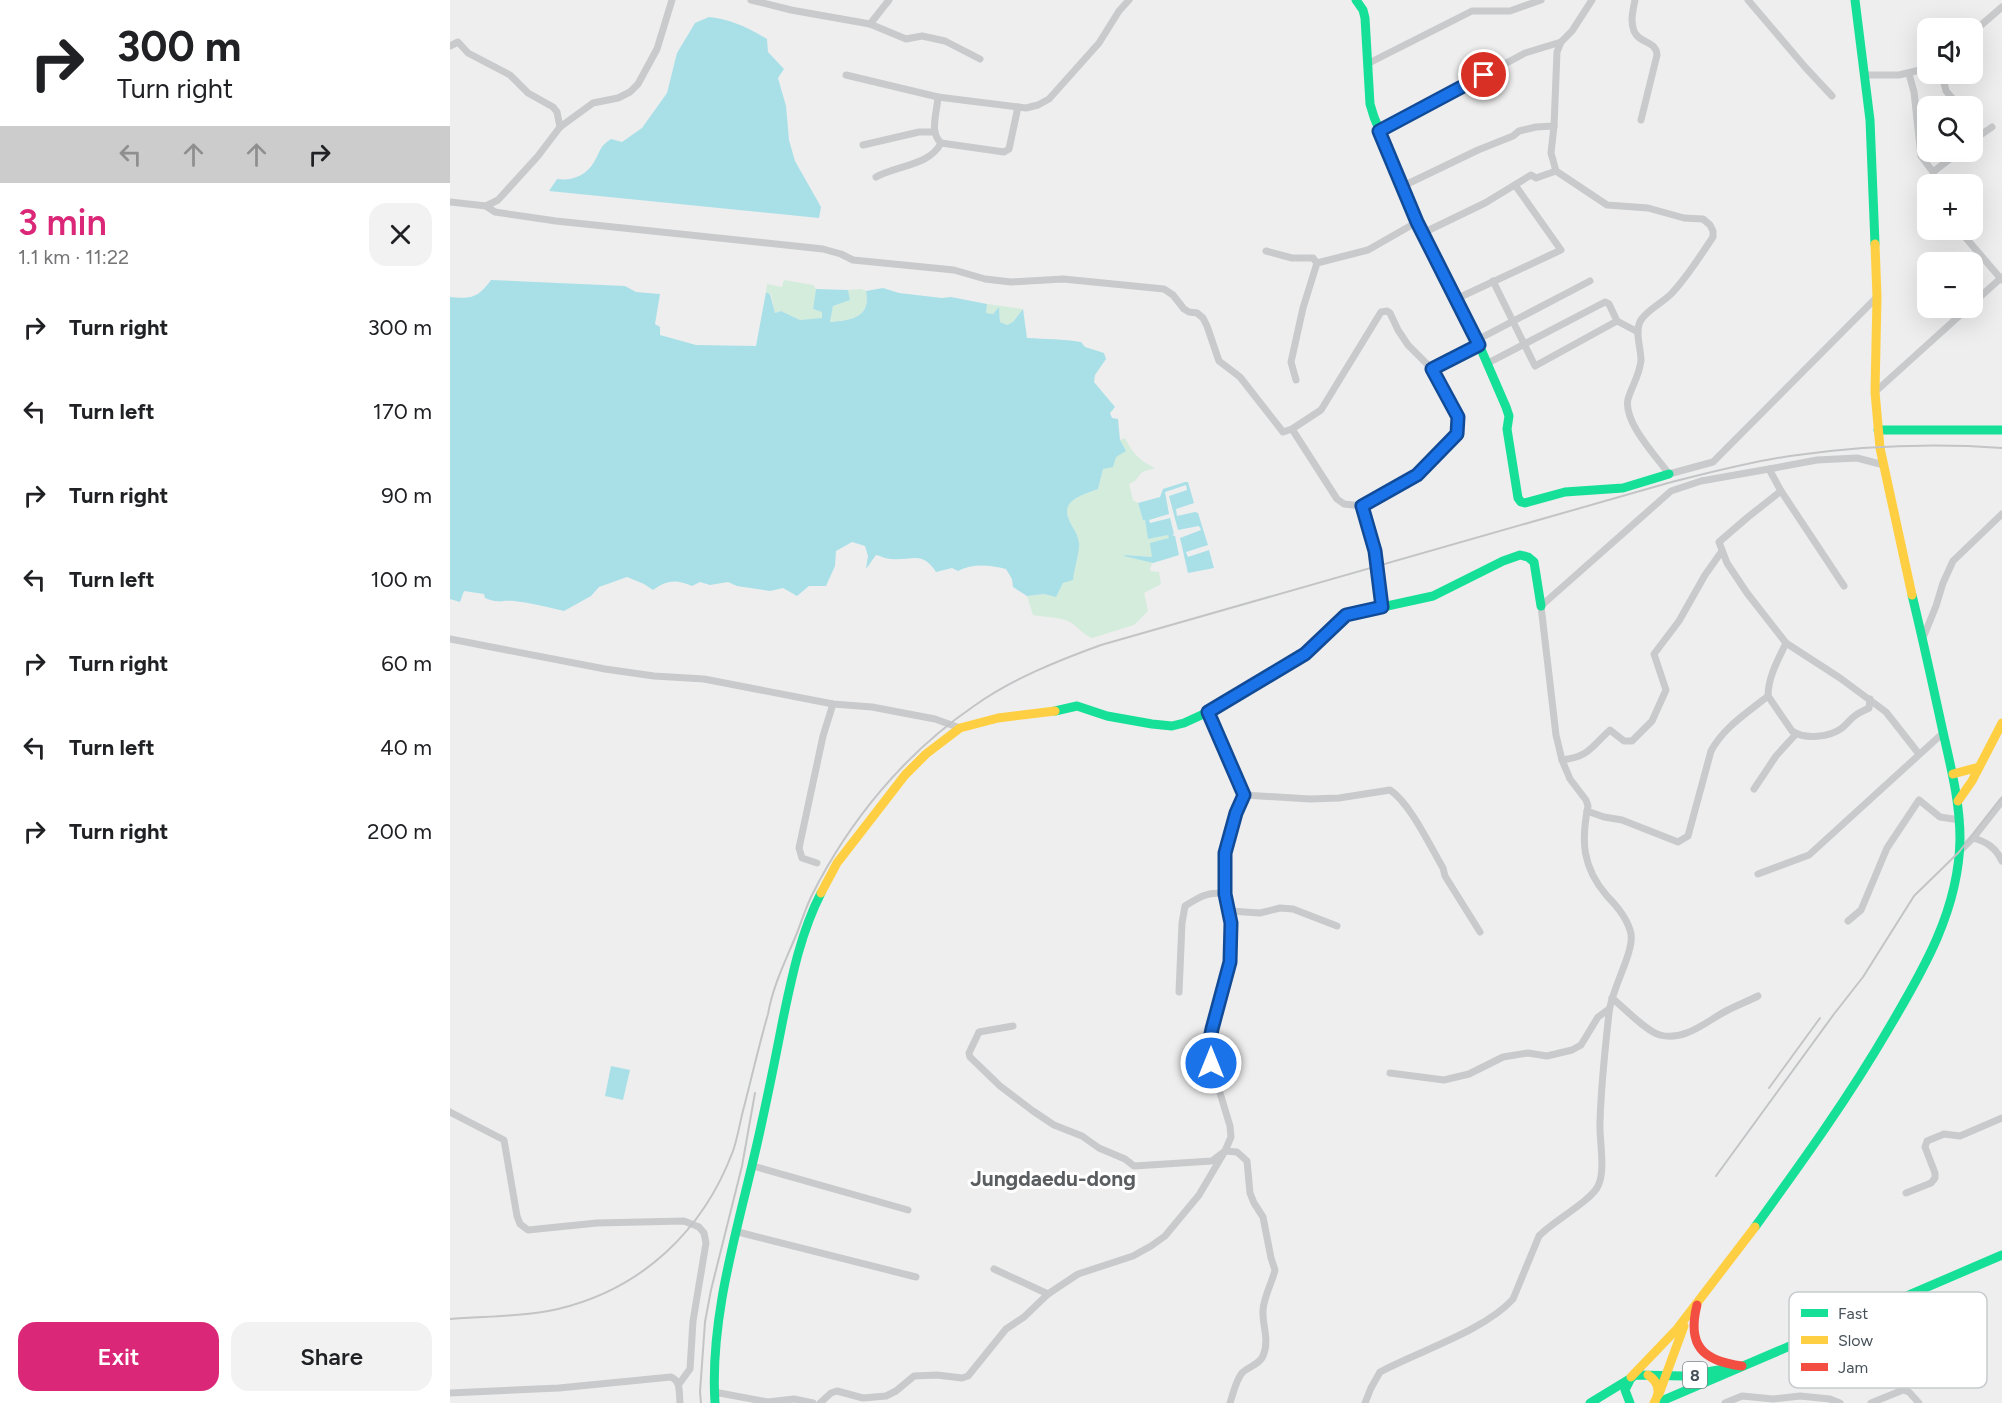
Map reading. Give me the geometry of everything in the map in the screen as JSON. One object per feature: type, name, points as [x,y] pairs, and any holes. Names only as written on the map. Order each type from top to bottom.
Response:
[{"type":"street","points":[[486,206],[498,200],[560,128],[593,103],[618,98],[630,92],[638,84],[657,49],[672,0]]},
{"type":"street","points":[[752,0],[791,10],[870,24],[906,39],[922,36],[945,41],[980,59]]},
{"type":"street","points":[[870,24],[889,0]]},
{"type":"street","points":[[846,75],[938,98],[1026,108],[1049,99],[1099,43],[1119,11],[1129,0]]},
{"type":"street","points":[[1356,0],[1365,18],[1370,104],[1401,187],[1488,363],[1509,416],[1507,429],[1518,498],[1521,502],[1525,503],[1564,492],[1623,488],[1713,462],[1877,297]]},
{"type":"street","points":[[1369,63],[1472,11],[1510,11],[1541,0]]},
{"type":"street","points":[[1592,0],[1583,16],[1561,42],[1557,52],[1551,153],[1556,171],[1606,205],[1648,208],[1684,218],[1703,219],[1713,231],[1713,237],[1672,293],[1641,320],[1638,332],[1641,349],[1640,367],[1629,396],[1628,410],[1633,425],[1669,474]]},
{"type":"street","points":[[1635,0],[1633,29],[1638,37],[1654,45],[1657,55],[1641,120]]},
{"type":"street","points":[[1748,0],[1832,96]]},
{"type":"street","points":[[1630,1403],[1625,1386],[1663,1346],[1688,1315],[1808,1155],[1884,1037],[1934,945],[1951,901],[1959,852],[1960,820],[1953,774],[1880,448],[1875,392],[1877,297],[1870,120],[1855,0]]},
{"type":"street","points":[[1983,23],[2002,7]]},
{"type":"street","points":[[450,46],[458,42],[468,53],[510,75],[528,93],[553,107],[557,112],[560,128]]},
{"type":"street","points":[[1379,131],[1525,53],[1561,42]]},
{"type":"street","points":[[1865,75],[1909,74],[1917,71]]},
{"type":"street","points":[[1909,74],[1914,92],[1921,156],[1933,172],[1946,162]]},
{"type":"street","points":[[938,98],[934,132],[941,143],[1004,152],[1009,149],[1018,107]]},
{"type":"street","points":[[1401,187],[1513,136],[1519,131],[1554,126]]},
{"type":"street","points":[[1983,133],[1992,127]]},
{"type":"street","points":[[863,146],[920,132],[934,132]]},
{"type":"street","points":[[876,177],[929,158],[941,143]]},
{"type":"street","points":[[1423,233],[1485,203],[1532,175],[1536,178],[1556,171]]},
{"type":"street","points":[[1456,299],[1561,250],[1515,185]]},
{"type":"street","points":[[450,202],[486,206],[495,213],[556,221],[823,249],[852,260],[954,270],[985,279],[1011,282],[1063,279],[1164,289],[1173,295],[1184,309],[1197,313],[1203,318],[1219,361],[1240,377],[1283,432],[1292,429],[1321,410],[1381,312],[1387,311],[1408,345],[1432,369],[1458,417],[1457,434],[1417,475],[1362,506],[1344,504],[1337,499],[1292,429]]},
{"type":"street","points":[[1317,263],[1368,250],[1417,222]]},
{"type":"street","points":[[1968,240],[2002,278],[1983,294]]},
{"type":"street","points":[[1266,251],[1292,258],[1313,258],[1317,263]]},
{"type":"street","points":[[1296,380],[1291,362],[1303,308],[1317,263]]},
{"type":"street","points":[[1493,281],[1535,366],[1617,321]]},
{"type":"street","points":[[1432,369],[1512,321],[1590,281]]},
{"type":"street","points":[[1488,363],[1605,302],[1609,304],[1617,321],[1638,332]]},
{"type":"street","points":[[1875,392],[1957,318]]},
{"type":"street","points":[[1878,430],[2002,430]]},
{"type":"street","points":[[1541,606],[1671,491],[1701,482],[1817,460],[1857,458],[1884,465]]},
{"type":"street","points":[[1769,469],[1844,586]]},
{"type":"street","points":[[1781,491],[1719,542],[1727,563],[1786,643],[1886,712],[1919,754]]},
{"type":"street","points":[[1362,506],[1375,551],[1382,607]]},
{"type":"street","points":[[1923,638],[1953,561],[2002,514]]},
{"type":"street","points":[[1562,759],[1587,754],[1595,743],[1611,730],[1624,741],[1632,741],[1652,721],[1666,690],[1654,654],[1679,621],[1705,574],[1722,550]]},
{"type":"street","points":[[715,1403],[716,1341],[719,1316],[753,1166],[792,975],[801,944],[816,903],[837,863],[905,775],[926,754],[960,728],[998,718],[1042,714],[1077,706],[1116,718],[1172,726],[1184,723],[1208,712],[1305,654],[1346,615],[1433,596],[1503,561],[1520,555],[1534,562],[1556,735],[1562,759],[1570,779],[1588,806],[1583,847],[1589,866],[1605,893],[1625,919],[1631,934],[1631,947],[1609,1009],[1599,1124],[1601,1170],[1599,1184],[1597,1189],[1539,1236],[1513,1299],[1506,1306],[1488,1320],[1380,1372],[1365,1403]]},
{"type":"street","points":[[450,639],[605,669],[654,676],[704,679],[834,704],[872,707],[935,719],[960,728]]},
{"type":"street","points":[[1786,643],[1773,672],[1768,696],[1796,734],[1821,736],[1841,729],[1856,714],[1869,708],[1870,699]]},
{"type":"street","points":[[1587,811],[1604,818],[1622,820],[1678,842],[1683,841],[1688,836],[1711,751],[1727,729],[1768,696]]},
{"type":"street","points":[[817,863],[801,858],[799,848],[823,736],[834,704]]},
{"type":"street","points":[[820,1403],[837,1391],[863,1398],[886,1396],[914,1376],[937,1375],[962,1378],[968,1376],[1006,1329],[1024,1317],[1048,1294],[1078,1274],[1133,1256],[1165,1236],[1199,1195],[1225,1151],[1231,1137],[1230,1126],[1211,1063],[1209,1044],[1230,962],[1229,911],[1225,894],[1225,853],[1236,813],[1244,795],[1208,712]]},
{"type":"street","points":[[1958,801],[2002,723]]},
{"type":"street","points":[[1758,874],[1809,855],[1943,733]]},
{"type":"street","points":[[1754,789],[1776,756],[1796,734]]},
{"type":"street","points":[[1953,774],[1979,767]]},
{"type":"street","points":[[1244,795],[1310,800],[1390,790],[1398,795],[1417,824],[1443,868],[1445,876],[1480,932]]},
{"type":"street","points":[[1848,921],[1861,910],[1887,848],[1919,800],[1940,817],[1960,820]]},
{"type":"street","points":[[1959,852],[2002,801]]},
{"type":"street","points":[[1973,838],[1998,851],[2002,861]]},
{"type":"street","points":[[1179,992],[1182,923],[1185,906],[1203,895],[1215,892],[1225,894]]},
{"type":"street","points":[[1229,911],[1260,913],[1280,908],[1293,909],[1337,926]]},
{"type":"street","points":[[1612,998],[1658,1035],[1668,1036],[1696,1029],[1758,996]]},
{"type":"street","points":[[1390,1073],[1444,1080],[1469,1074],[1503,1057],[1528,1053],[1547,1056],[1572,1050],[1581,1045],[1598,1017],[1609,1009]]},
{"type":"street","points":[[1013,1026],[979,1032],[969,1053],[970,1057],[1000,1086],[1054,1125],[1082,1136],[1099,1149],[1125,1159],[1134,1166],[1212,1161],[1225,1151],[1237,1152],[1247,1161],[1250,1193],[1263,1217],[1275,1270],[1263,1311],[1266,1348],[1256,1365],[1241,1374],[1230,1403]]},
{"type":"street","points":[[450,1112],[504,1140],[517,1216],[522,1227],[528,1230],[597,1223],[684,1221],[694,1223],[699,1227],[704,1233],[706,1243],[693,1321],[690,1369],[679,1384]]},
{"type":"street","points":[[1906,1193],[1931,1183],[1935,1178],[1925,1147],[1927,1141],[1944,1134],[1960,1136],[2002,1118]]},
{"type":"street","points":[[753,1166],[908,1210]]},
{"type":"street","points":[[738,1232],[916,1277]]},
{"type":"street","name":"8","points":[[1916,1292],[2002,1255]]},
{"type":"street","points":[[994,1269],[1048,1294]]},
{"type":"street","points":[[1697,1303],[1693,1328],[1700,1349],[1708,1357],[1718,1362],[1743,1366]]},
{"type":"street","points":[[1657,1400],[1688,1315]]},
{"type":"street","name":"8","points":[[1657,1400],[1789,1346]]},
{"type":"street","name":"8","points":[[1647,1375],[1684,1377],[1743,1366]]},
{"type":"street","points":[[1590,1403],[1641,1374],[1647,1375],[1656,1382],[1657,1400]]},
{"type":"street","points":[[450,1393],[559,1388],[671,1377],[675,1378],[679,1384],[680,1403]]},
{"type":"street","points":[[1871,1403],[1903,1390],[1909,1392],[1919,1403]]},
{"type":"street","points":[[714,1392],[768,1402],[794,1399],[813,1403]]},
{"type":"street","points":[[1725,1403],[1742,1396],[1773,1399],[1800,1396],[1830,1399],[1840,1403]]},
{"type":"green space","points":[[784,280],[813,285],[816,289],[813,309],[822,312],[822,319],[800,320],[781,311],[775,313],[771,294],[766,292],[767,284],[782,287]]},
{"type":"green space","points":[[848,290],[866,291],[867,300],[862,312],[852,318],[830,322],[833,306],[849,300]]},
{"type":"green space","points":[[987,304],[1023,309],[1013,322],[1007,325],[1000,322],[999,308],[994,314],[986,313]]},
{"type":"green space","points":[[1125,438],[1137,456],[1155,468],[1142,472],[1135,481],[1129,484],[1133,500],[1138,503],[1143,520],[1145,520],[1148,539],[1168,535],[1170,538],[1153,557],[1125,555],[1152,561],[1150,571],[1159,572],[1161,584],[1144,593],[1148,611],[1134,625],[1092,638],[1068,621],[1033,615],[1027,596],[1044,594],[1056,597],[1063,583],[1073,579],[1079,543],[1068,517],[1068,506],[1076,498],[1098,489],[1103,469],[1120,440]]},
{"type":"water","points":[[709,17],[739,25],[767,39],[768,52],[784,69],[778,78],[786,106],[789,140],[795,161],[821,207],[819,218],[549,191],[557,179],[573,178],[587,171],[602,147],[611,139],[622,142],[642,128],[667,93],[677,53],[695,23]]},
{"type":"water","points":[[491,280],[625,286],[636,292],[660,294],[655,324],[660,327],[660,335],[696,345],[756,346],[766,292],[770,294],[775,313],[781,311],[800,320],[822,318],[822,312],[813,309],[816,289],[848,290],[850,300],[833,306],[830,322],[858,316],[866,307],[866,291],[883,288],[899,293],[951,297],[987,304],[986,313],[993,314],[999,307],[1000,322],[1007,325],[1013,322],[1023,309],[1027,338],[1081,342],[1085,347],[1104,353],[1106,359],[1095,375],[1094,382],[1115,407],[1110,413],[1112,418],[1118,419],[1120,440],[1126,451],[1116,457],[1113,467],[1103,469],[1098,489],[1076,498],[1068,506],[1068,517],[1078,539],[1079,551],[1073,580],[1063,583],[1056,597],[1044,594],[1027,596],[1013,587],[1012,579],[1006,569],[993,566],[981,565],[958,571],[952,568],[936,572],[931,565],[921,559],[889,559],[876,555],[866,569],[868,556],[865,546],[852,542],[836,551],[835,566],[826,586],[809,586],[797,596],[783,588],[770,591],[737,586],[728,582],[710,585],[700,582],[692,586],[672,582],[653,590],[627,577],[599,587],[591,596],[564,611],[520,602],[494,601],[485,598],[484,594],[464,591],[460,602],[450,599],[450,297],[474,296],[482,291]]},
{"type":"water","points":[[1188,482],[1194,503],[1176,509],[1177,516],[1198,513],[1208,545],[1186,552],[1188,557],[1209,550],[1214,568],[1188,573],[1180,538],[1201,530],[1199,526],[1178,530],[1169,496],[1187,490],[1186,485],[1165,492],[1169,514],[1149,520],[1150,523],[1170,518],[1174,534],[1172,535],[1175,536],[1179,555],[1153,563],[1124,556],[1152,557],[1150,543],[1169,538],[1168,535],[1148,539],[1145,520],[1143,520],[1138,503],[1160,497],[1163,489]]},
{"type":"water","points":[[611,1066],[630,1070],[623,1100],[605,1096]]},
{"type":"railway","points":[[450,1319],[531,1314],[588,1300],[617,1287],[642,1271],[687,1231],[705,1207],[733,1151],[773,993],[808,904],[827,868],[861,815],[902,767],[949,725],[1004,687],[1052,664],[1101,645],[1713,472],[1775,458],[1843,450],[1896,446],[2002,448]]},
{"type":"railway","points":[[1716,1176],[1863,977],[1914,896],[1959,852],[2002,797]]},
{"type":"railway","points":[[1769,1088],[1820,1018]]},
{"type":"railway","points":[[701,1403],[705,1322],[742,1166],[755,1093]]},
{"type":"traffic: fast","points":[[1356,0],[1365,18],[1370,104],[1374,117],[1417,222],[1477,340],[1506,407],[1509,416],[1507,429],[1518,498],[1525,503],[1565,492],[1623,488],[1669,474]]},
{"type":"traffic: fast","points":[[1855,0],[1870,120],[1875,244]]},
{"type":"traffic: fast","points":[[1878,430],[2002,430]]},
{"type":"traffic: fast","points":[[1055,711],[1077,706],[1107,716],[1152,724],[1172,726],[1184,723],[1208,712],[1305,654],[1346,615],[1433,596],[1503,561],[1520,555],[1534,562],[1541,606]]},
{"type":"traffic: fast","points":[[1755,1227],[1808,1154],[1874,1054],[1927,961],[1953,890],[1960,839],[1957,798],[1912,595]]},
{"type":"traffic: fast","points":[[715,1403],[714,1368],[717,1334],[729,1264],[761,1126],[786,1003],[808,923],[821,893]]},
{"type":"traffic: fast","points":[[1916,1292],[2002,1255]]},
{"type":"traffic: fast","points":[[1657,1403],[1789,1346]]},
{"type":"traffic: fast","points":[[1590,1403],[1636,1375],[1684,1376],[1724,1369]]},
{"type":"traffic: fast","points":[[1630,1403],[1625,1390],[1631,1378]]},
{"type":"traffic: slow","points":[[1875,244],[1877,297],[1875,392],[1880,448],[1912,595]]},
{"type":"traffic: slow","points":[[821,893],[837,863],[905,775],[926,754],[960,728],[998,718],[1055,711]]},
{"type":"traffic: slow","points":[[1958,801],[1972,781],[2002,723]]},
{"type":"traffic: slow","points":[[1953,774],[1979,767]]},
{"type":"traffic: slow","points":[[1631,1377],[1677,1329],[1755,1227]]},
{"type":"traffic: slow","points":[[1659,1394],[1684,1326]]},
{"type":"traffic: slow","points":[[1648,1375],[1658,1387],[1658,1395],[1654,1403]]},
{"type":"traffic: jam","points":[[1697,1305],[1694,1331],[1701,1349],[1717,1360],[1742,1366]]},
{"type":"district","name":"Jungdaedu-dong","points":[[1053,1179]]},
{"type":"route","points":[[1211,1063],[1209,1044],[1230,962],[1231,923],[1225,894],[1225,853],[1236,813],[1244,795],[1208,712],[1305,654],[1346,615],[1382,607],[1375,551],[1362,506],[1417,475],[1457,434],[1458,417],[1432,369],[1479,345],[1417,222],[1379,131],[1484,75]]}]
